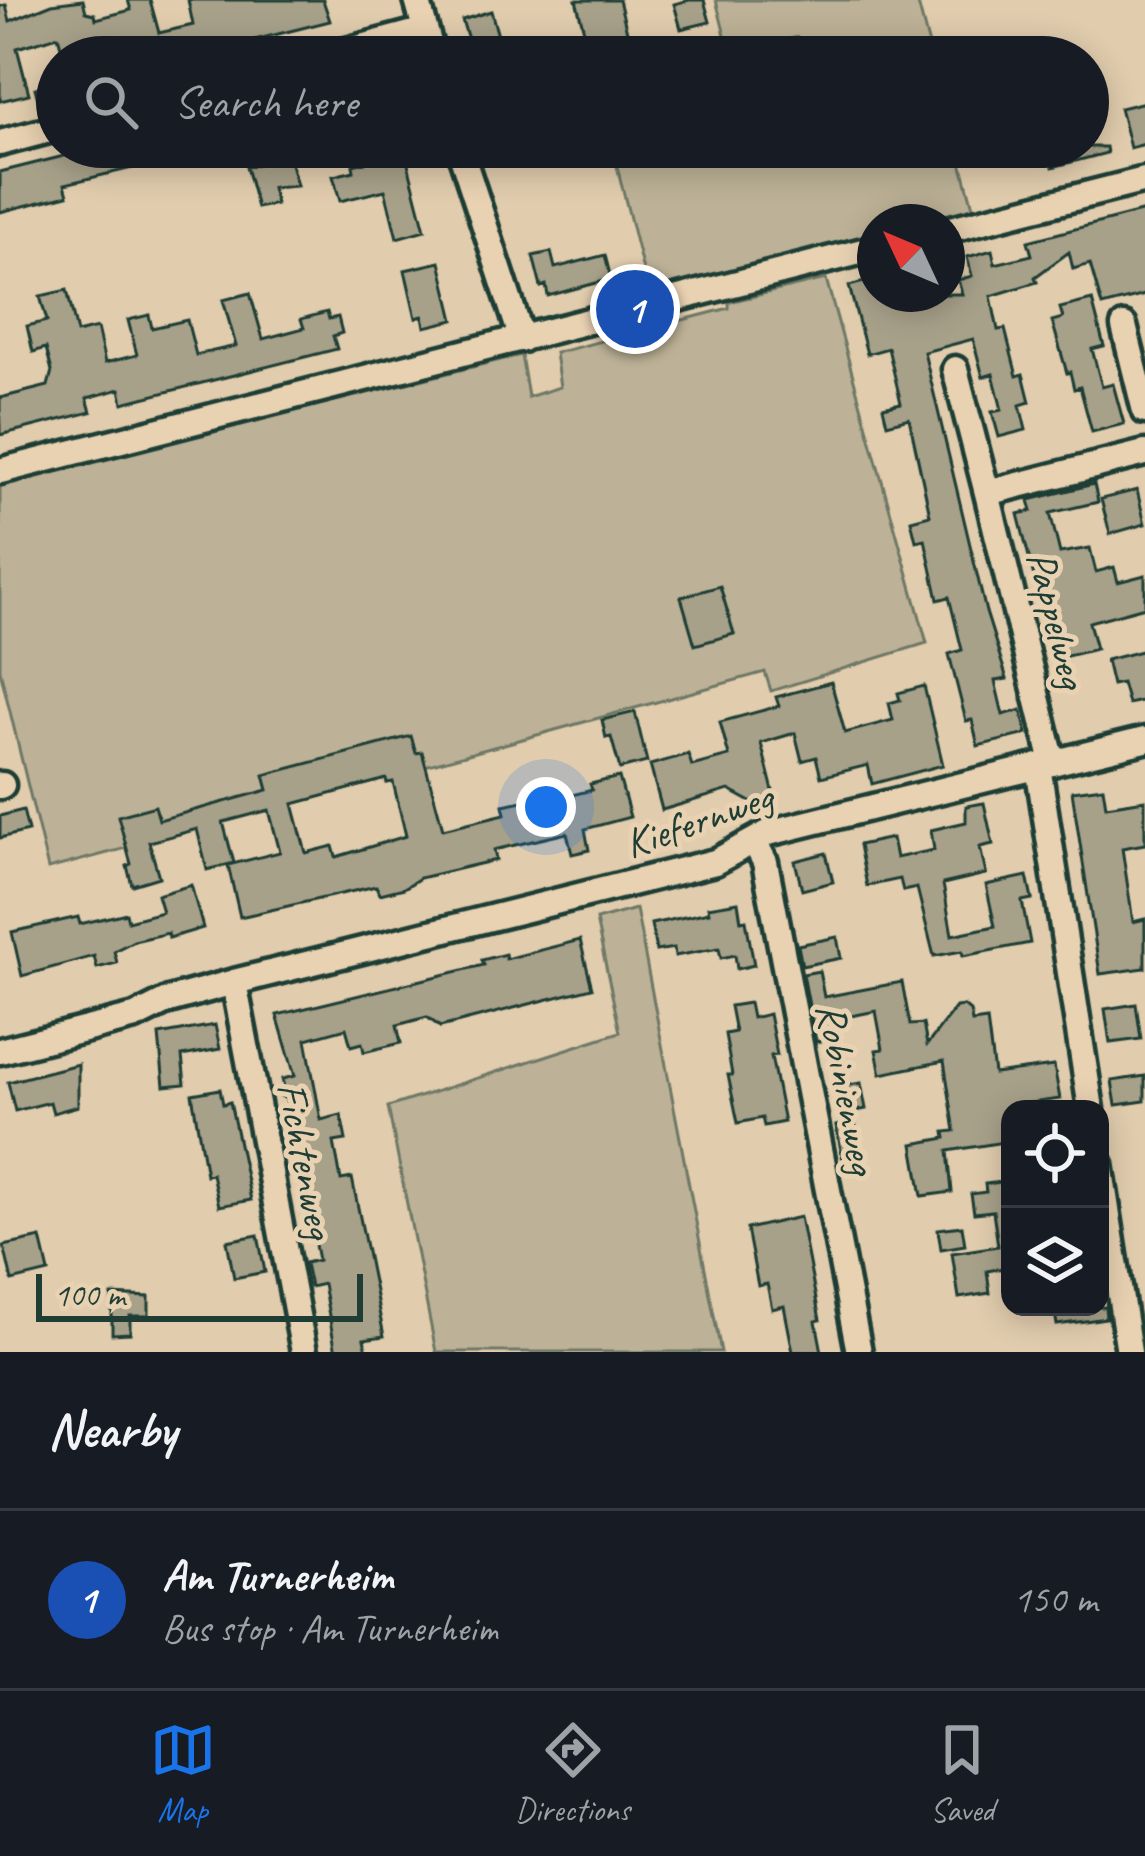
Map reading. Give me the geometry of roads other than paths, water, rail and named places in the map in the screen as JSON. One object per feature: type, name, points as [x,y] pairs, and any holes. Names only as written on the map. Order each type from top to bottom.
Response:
[{"type":"street","points":[[417,0],[427,36]]},
{"type":"street","points":[[406,36],[425,31]]},
{"type":"street","points":[[0,143],[36,134]]},
{"type":"street","points":[[466,168],[522,339]]},
{"type":"street","points":[[965,225],[1145,180]]},
{"type":"street","points":[[0,471],[857,253]]},
{"type":"street","points":[[1124,326],[1145,411]]},
{"type":"street","name":"Pappelweg","points":[[955,369],[1046,765],[1090,1100]]},
{"type":"street","points":[[987,493],[1145,453]]},
{"type":"street","name":"Kiefernweg","points":[[0,1051],[135,1017],[169,1000],[233,982],[715,862],[768,833],[1145,740]]},
{"type":"street","name":"Robinienweg","points":[[754,841],[765,862],[859,1352]]},
{"type":"street","name":"Fichtenweg","points":[[233,982],[304,1352]]},
{"type":"street","points":[[1107,1208],[1129,1352]]},
{"type":"place","name":"Am Turnerheim","points":[[635,309]]}]
